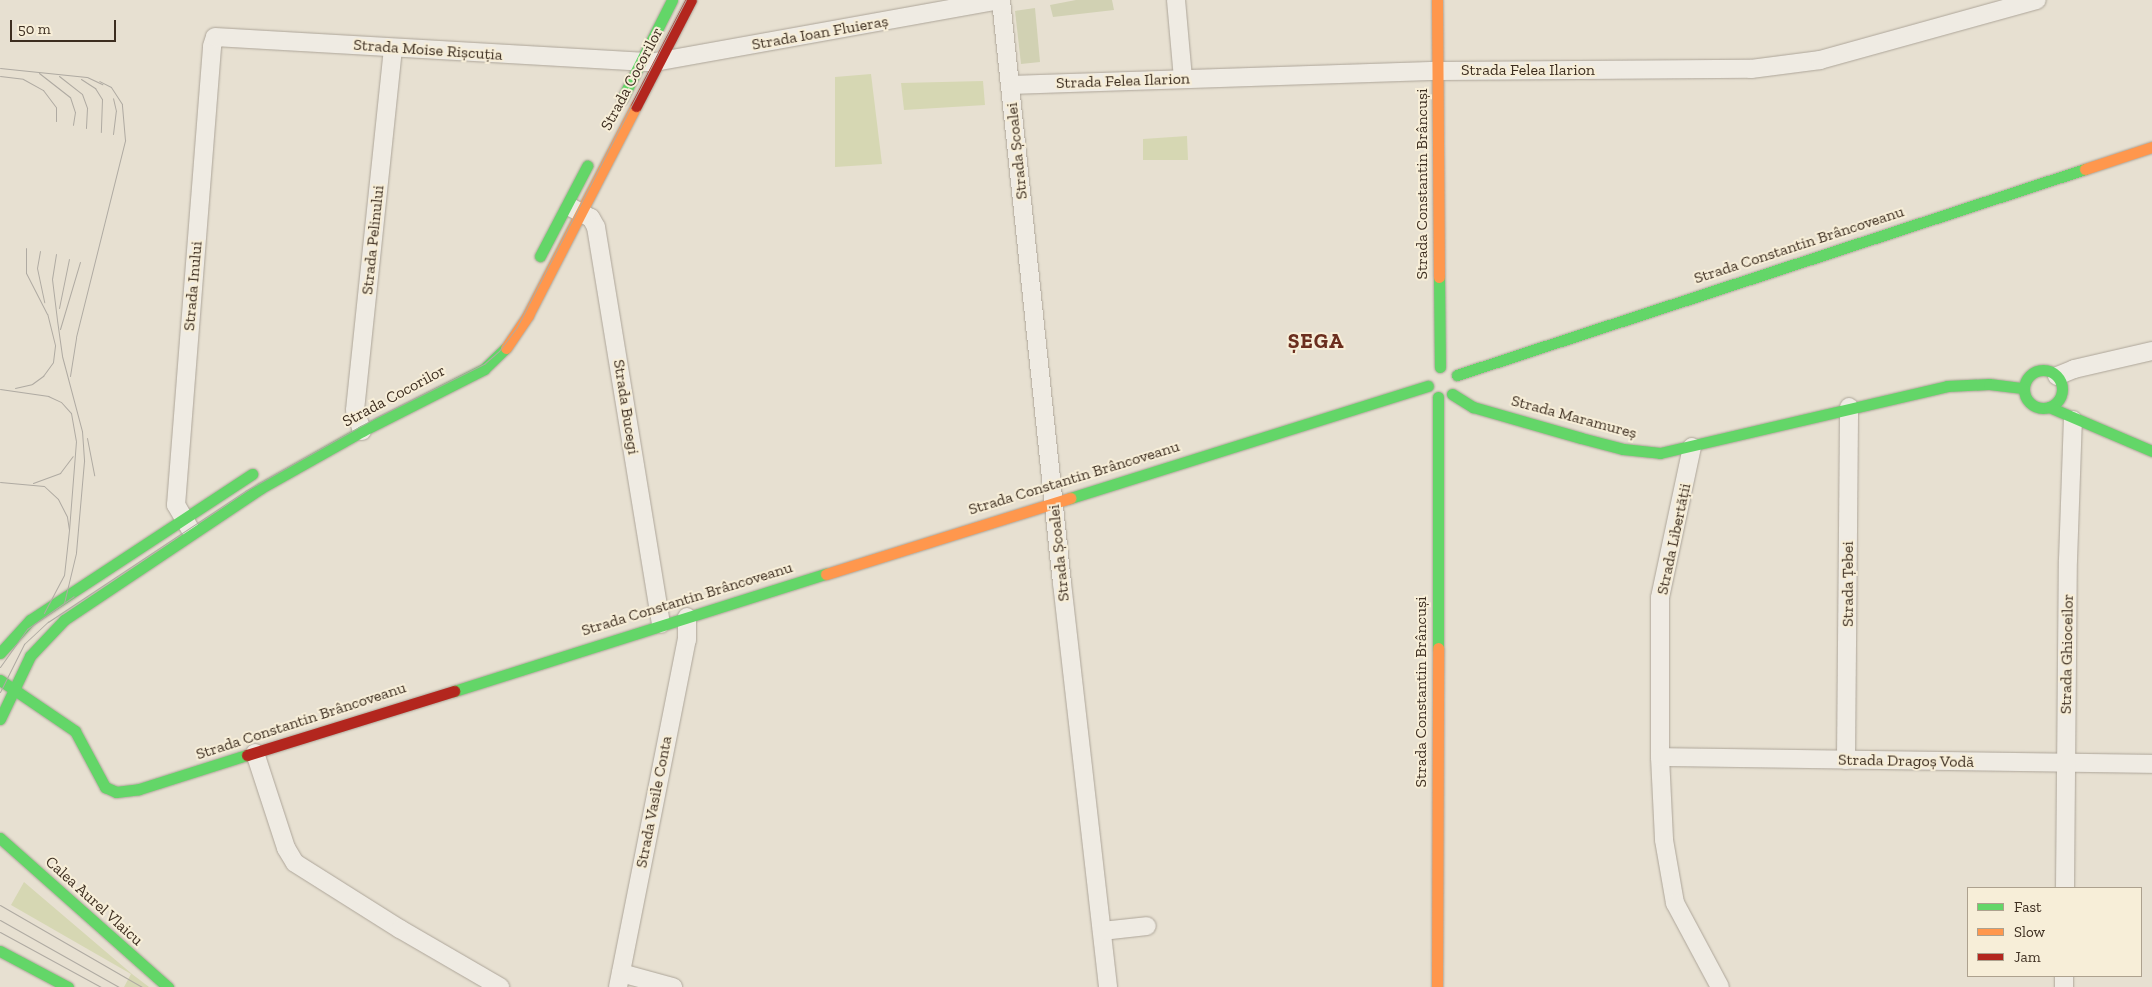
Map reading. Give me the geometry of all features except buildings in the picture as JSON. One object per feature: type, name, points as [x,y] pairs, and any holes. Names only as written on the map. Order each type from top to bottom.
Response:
[{"type":"street","name":"Strada Cocorilor","points":[[615,112],[672,0]]},
{"type":"street","name":"Strada Cocorilor","points":[[535,266],[574,210],[660,61],[691,0]]},
{"type":"street","name":"Strada Ioan Fluieraș","points":[[641,62],[660,61],[1000,0]]},
{"type":"street","name":"Strada Școalei","points":[[1000,0],[1053,500],[1108,987]]},
{"type":"street","points":[[1176,0],[1183,78]]},
{"type":"street","name":"Strada Constantin Brâncuși","points":[[1437,0],[1440,367]]},
{"type":"street","name":"Strada Felea Ilarion","points":[[1010,85],[1438,71],[1751,69],[1789,65],[1858,51],[2037,0]]},
{"type":"street","name":"Strada Moise Rișcuția","points":[[216,37],[641,62]]},
{"type":"street","name":"Strada Inului","points":[[187,525],[176,505],[212,46],[216,37]]},
{"type":"street","name":"Strada Pelinului","points":[[360,419],[393,48]]},
{"type":"street","name":"Strada Constantin Brâncoveanu","points":[[1456,375],[2152,147]]},
{"type":"street","name":"Strada Cocorilor","points":[[3,643],[30,620],[360,419],[484,368],[500,355],[528,315],[574,210],[593,155]]},
{"type":"street","name":"Strada Bucegi","points":[[574,210],[591,218],[596,228],[661,624]]},
{"type":"street","points":[[2057,376],[2074,369],[2152,351]]},
{"type":"street","points":[[1440,367],[1450,368],[1456,375],[1458,385],[1452,394],[1438,396],[1428,386],[1431,372],[1440,367]]},
{"type":"street","points":[[2024,388],[2034,372],[2046,370],[2057,376],[2061,394],[2049,407]]},
{"type":"street","points":[[1692,447],[1849,407],[1947,386],[1989,384],[2024,388]]},
{"type":"street","name":"Strada Constantin Brâncoveanu","points":[[0,680],[13,691],[75,731],[100,781],[110,790],[139,789],[661,624],[687,618],[1053,500],[1428,386]]},
{"type":"street","points":[[2024,388],[2031,404],[2049,407],[2073,420],[2152,451]]},
{"type":"street","name":"Strada Maramureș","points":[[1452,394],[1473,407],[1623,449],[1660,453],[1692,447]]},
{"type":"street","name":"Strada Constantin Brâncuși","points":[[1437,987],[1438,396]]},
{"type":"street","name":"Strada Țebei","points":[[1846,760],[1849,407]]},
{"type":"street","name":"Strada Ghioceilor","points":[[2065,887],[2065,764],[2073,420]]},
{"type":"street","name":"Strada Libertății","points":[[1692,447],[1660,598],[1660,757],[1664,840],[1670,884],[1682,920],[1720,987]]},
{"type":"street","name":"Strada Cocorilor","points":[[0,720],[30,656],[59,624],[264,468]]},
{"type":"street","name":"Strada Vasile Conta","points":[[619,980],[687,640],[687,618]]},
{"type":"street","points":[[3,643],[30,656]]},
{"type":"street","points":[[254,754],[286,848],[295,863],[400,929],[500,987]]},
{"type":"street","name":"Strada Dragoș Vodă","points":[[1660,757],[2152,764]]},
{"type":"street","name":"Calea Aurel Vlaicu","points":[[0,838],[168,987]]},
{"type":"street","points":[[1102,931],[1147,926]]},
{"type":"street","points":[[0,950],[68,987]]},
{"type":"street","points":[[619,980],[673,987]]},
{"type":"green space","points":[[1076,0],[1112,0],[1114,10],[1053,17],[1050,5]]},
{"type":"green space","points":[[1035,8],[1040,62],[1021,64],[1015,11]]},
{"type":"green space","points":[[871,74],[882,164],[835,167],[835,77]]},
{"type":"green space","points":[[983,81],[985,105],[904,110],[901,83]]},
{"type":"green space","points":[[1187,136],[1188,160],[1143,160],[1143,139]]},
{"type":"green space","points":[[24,882],[149,987],[124,987],[131,974],[11,905]]},
{"type":"tram line","points":[[0,692],[24,644],[48,622],[245,491],[375,418],[484,364],[499,351],[517,327],[686,0]]},
{"type":"tram line","points":[[0,68],[87,77],[102,84]]},
{"type":"tram line","points":[[39,73],[70,97],[75,112],[73,125]]},
{"type":"tram line","points":[[0,76],[23,79],[43,90],[56,107],[56,121]]},
{"type":"tram line","points":[[59,76],[82,94],[87,108],[86,128]]},
{"type":"tram line","points":[[81,79],[95,88],[102,99],[101,132]]},
{"type":"tram line","points":[[70,376],[76,337],[125,140],[122,104],[111,87],[99,81]]},
{"type":"tram line","points":[[113,98],[116,111],[113,134]]},
{"type":"tram line","points":[[15,388],[32,384],[43,376],[53,362],[55,345],[47,314],[26,273],[26,248]]},
{"type":"tram line","points":[[40,251],[37,268],[44,302]]},
{"type":"tram line","points":[[56,254],[52,279],[57,320],[62,356],[82,431],[84,461],[76,553],[64,603]]},
{"type":"tram line","points":[[59,308],[69,259]]},
{"type":"tram line","points":[[60,329],[80,262]]},
{"type":"tram line","points":[[0,389],[48,396],[61,402],[71,413],[76,441],[69,530]]},
{"type":"tram line","points":[[87,438],[94,475]]},
{"type":"tram line","points":[[33,483],[60,473],[73,456]]},
{"type":"tram line","points":[[0,482],[44,486],[58,499],[67,517],[69,530],[64,575],[44,613]]},
{"type":"tram line","points":[[0,667],[27,629],[74,596]]},
{"type":"tram line","points":[[0,905],[142,987]]},
{"type":"tram line","points":[[0,920],[119,987]]},
{"type":"tram line","points":[[0,932],[101,987]]},
{"type":"traffic: fast","points":[[622,99],[672,0]]},
{"type":"traffic: fast","points":[[540,256],[587,166]]},
{"type":"traffic: fast","points":[[1457,375],[2085,169]]},
{"type":"traffic: fast","points":[[1439,277],[1440,367]]},
{"type":"traffic: fast","points":[[0,719],[30,656],[64,620],[261,488],[362,431],[484,369],[506,348]]},
{"type":"traffic: fast","points":[[2043,370],[2050,371],[2056,376],[2061,382],[2062,389],[2061,396],[2056,402],[2050,407],[2043,408],[2036,407],[2030,402],[2025,396],[2024,389],[2025,382],[2030,376],[2036,371],[2043,370]]},
{"type":"traffic: fast","points":[[1452,394],[1473,407],[1581,438],[1623,449],[1660,453],[1947,386],[1989,384],[2023,388]]},
{"type":"traffic: fast","points":[[1070,498],[1428,386]]},
{"type":"traffic: fast","points":[[1438,397],[1438,648]]},
{"type":"traffic: fast","points":[[2049,407],[2152,451]]},
{"type":"traffic: fast","points":[[0,653],[30,620],[252,474]]},
{"type":"traffic: fast","points":[[454,691],[826,574]]},
{"type":"traffic: fast","points":[[0,680],[75,731],[105,787],[116,792],[139,789],[247,755]]},
{"type":"traffic: fast","points":[[0,838],[168,987]]},
{"type":"traffic: fast","points":[[0,951],[68,987]]},
{"type":"traffic: slow","points":[[1437,0],[1439,277]]},
{"type":"traffic: slow","points":[[506,348],[528,315],[636,106]]},
{"type":"traffic: slow","points":[[2085,169],[2152,147]]},
{"type":"traffic: slow","points":[[826,574],[1070,498]]},
{"type":"traffic: slow","points":[[1437,987],[1438,648]]},
{"type":"traffic: jam","points":[[636,106],[691,0]]},
{"type":"traffic: jam","points":[[247,755],[454,691]]},
{"type":"district","name":"ȘEGA","points":[[1316,341]]}]
